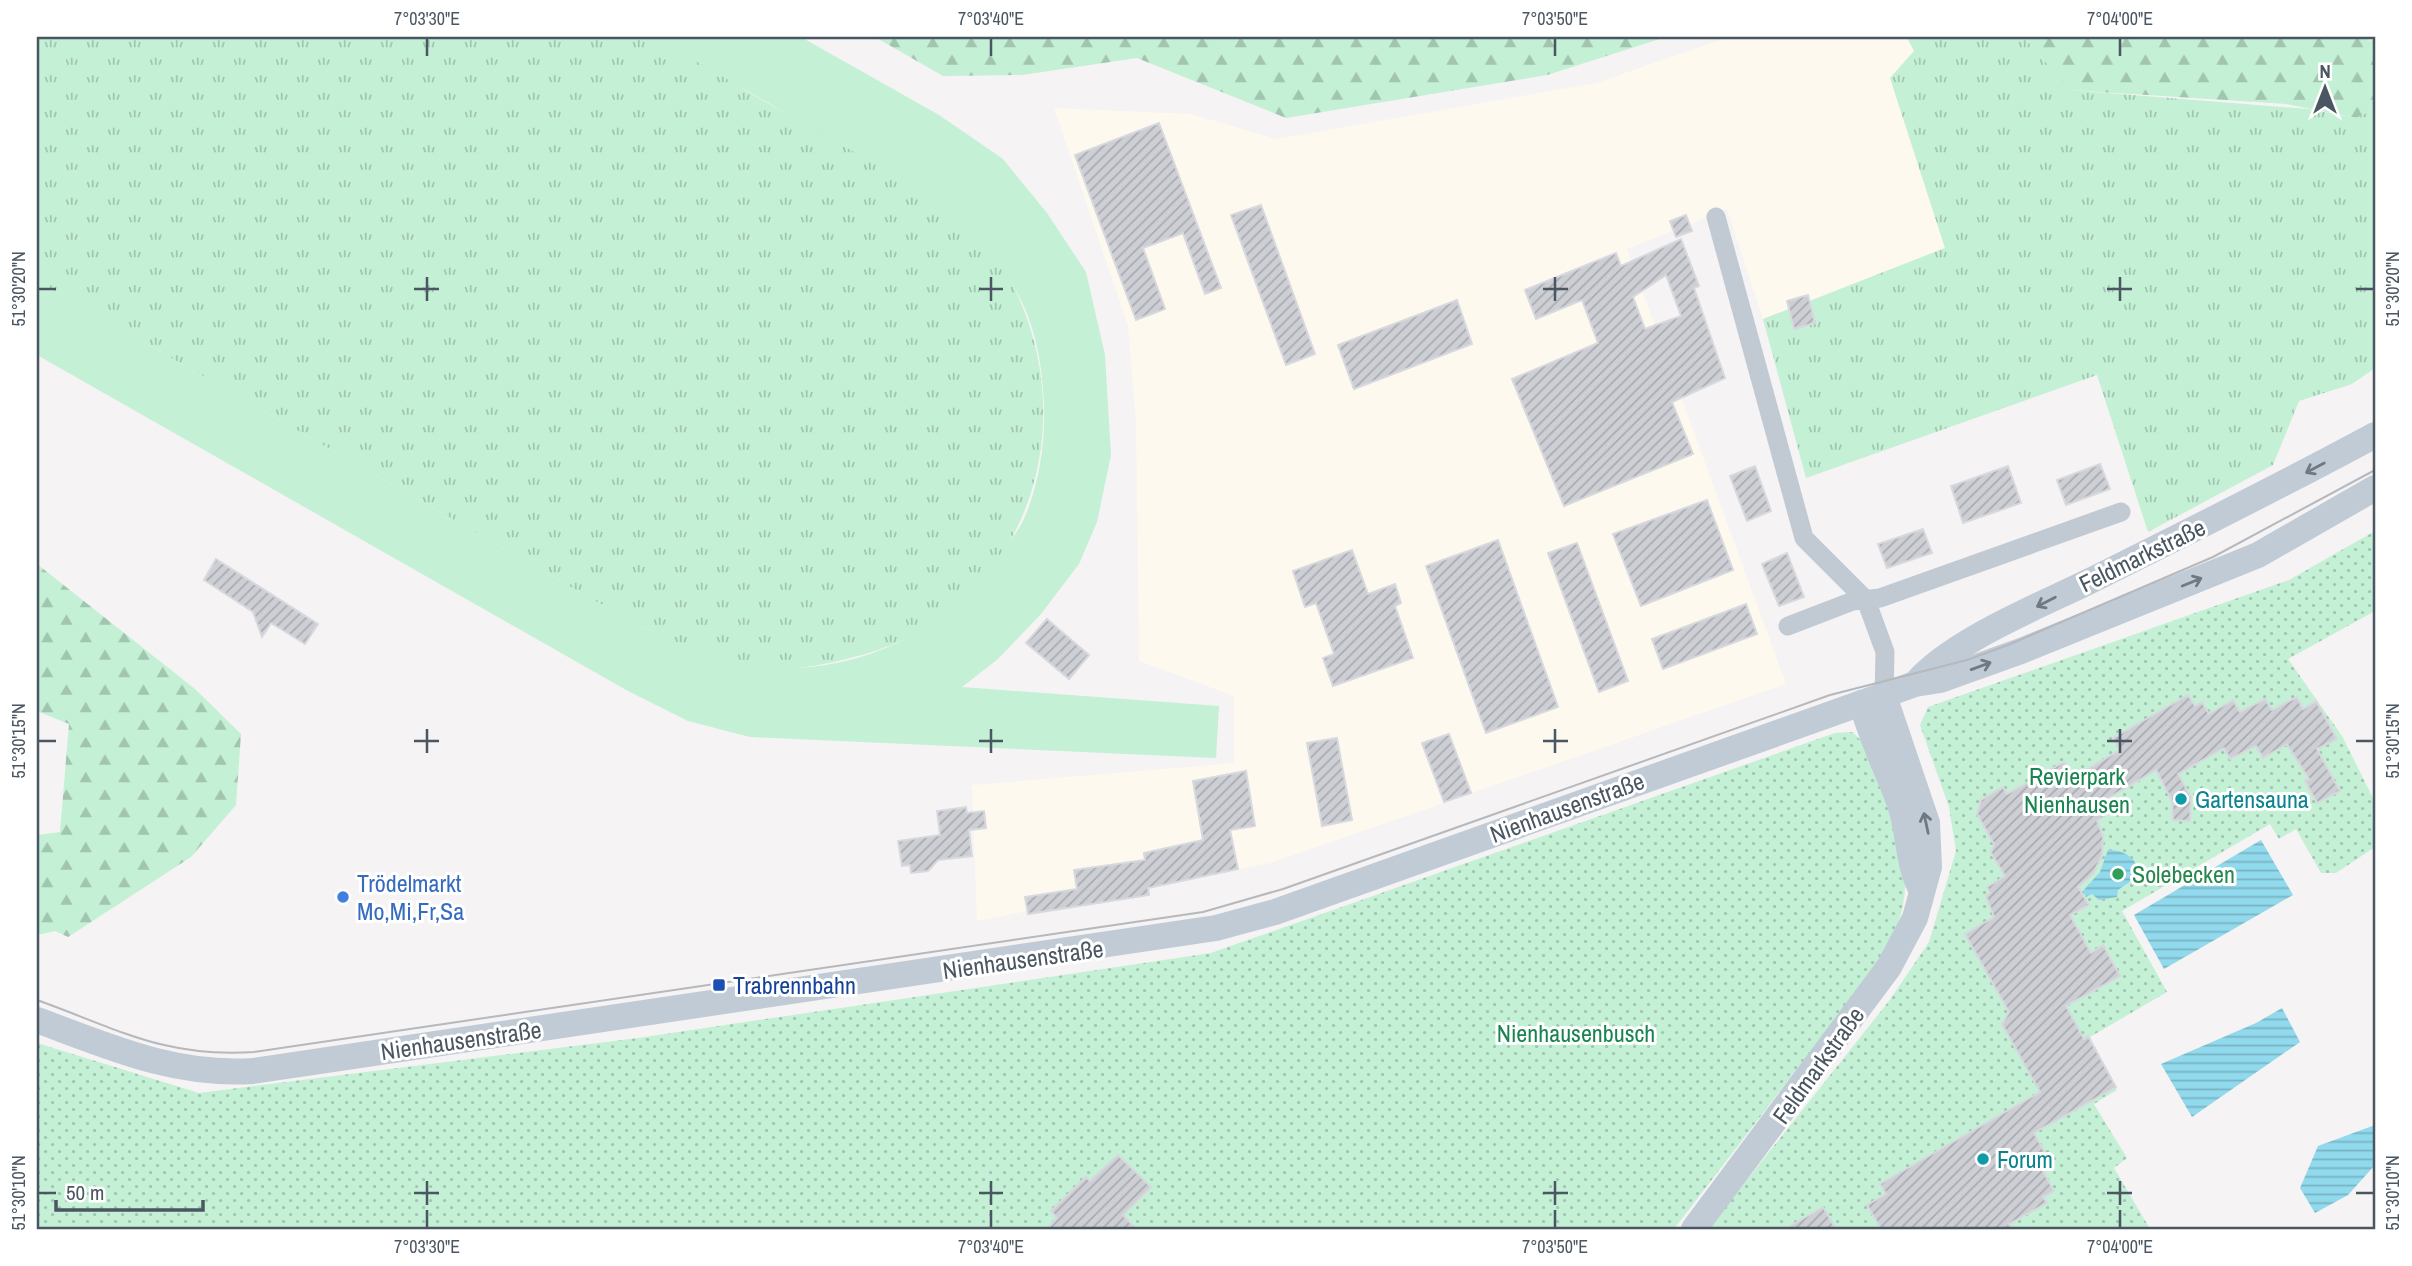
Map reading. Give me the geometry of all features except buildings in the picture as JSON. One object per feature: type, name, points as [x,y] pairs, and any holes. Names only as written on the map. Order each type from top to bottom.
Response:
[{"type":"main road","name":"Feldmarkstraße","points":[[1915,684],[1928,669],[2008,621],[2275,489],[2375,435]]},
{"type":"main road","name":"Feldmarkstraße","points":[[1694,1229],[1889,967],[1915,918],[1921,889],[1912,870],[1900,804],[1868,726],[1873,700],[2021,651],[2258,555],[2375,488]]},
{"type":"main road","name":"Nienhausenstraße","points":[[37,1020],[151,1062],[216,1073],[254,1071],[1160,939],[1275,912],[1873,700]]},
{"type":"street","points":[[1716,217],[1804,538],[1866,600],[1885,652],[1873,700]]},
{"type":"street","points":[[1788,626],[1853,601],[1880,598],[2121,512]]},
{"type":"shaded area","points":[[1729,37],[1906,37],[1914,51],[1890,78],[1945,248],[1763,319],[1727,209],[1627,249],[1786,684],[1271,863],[977,921],[972,785],[1234,763],[1234,696],[1139,661],[1136,424],[1128,326],[1054,108],[1191,114],[1276,139],[1596,83]]},
{"type":"green space","points":[[640,36],[667,43],[903,180],[972,233],[999,263],[1018,296],[1037,353],[1043,410],[1038,466],[1021,519],[993,566],[955,607],[907,638],[850,658],[802,667],[754,667],[706,654],[630,621],[37,281],[37,37]]},
{"type":"green space","points":[[653,37],[801,37],[939,115],[1003,159],[1047,213],[1086,272],[1105,355],[1111,455],[1097,522],[1079,564],[1041,614],[998,659],[962,687],[1219,706],[1216,758],[750,737],[688,721],[628,691],[37,355],[37,281],[630,621],[673,641],[718,657],[763,667],[811,667],[869,654],[922,630],[967,594],[987,572],[1015,534],[1030,504],[1039,472],[1044,422],[1040,365],[1027,314],[998,263],[977,239],[928,198],[874,163]]},
{"type":"green space","points":[[875,37],[1666,37],[1547,75],[1286,118],[1137,58],[1022,75],[943,76]]},
{"type":"green space","points":[[1907,37],[2024,37],[2070,90],[2308,109],[2356,118],[2375,109],[2375,368],[2352,384],[2299,401],[2273,465],[2148,532],[2097,375],[1806,478],[1763,319],[1945,248],[1890,78],[1914,51]]},
{"type":"green space","points":[[2024,37],[2367,37],[2370,41],[2375,38],[2375,109],[2356,118],[2286,104],[2070,90]]},
{"type":"green space","name":"Revierpark Nienhausen","points":[[2375,531],[2375,611],[2288,659],[2342,736],[2375,802],[2375,847],[2336,873],[2321,873],[2296,829],[2279,839],[2270,824],[2122,911],[2167,992],[2090,1037],[2117,1090],[2094,1104],[2127,1158],[2114,1168],[2150,1229],[1708,1229],[1889,1001],[1929,942],[1956,851],[1949,807],[1920,725],[1928,707],[2289,580]]},
{"type":"green space","points":[[37,564],[195,689],[241,734],[236,805],[191,857],[68,937],[55,931],[37,935],[37,835],[60,832],[69,724],[37,711]]},
{"type":"green space","name":"Nienhausenbusch","points":[[1852,732],[1873,759],[1903,854],[1905,891],[1896,931],[1886,953],[1674,1229],[37,1229],[37,1043],[199,1093],[638,1038],[1211,953],[1835,733]]},
{"type":"water","points":[[2261,840],[2293,895],[2164,969],[2134,915]]},
{"type":"water","name":"Solebecken","points":[[2108,850],[2129,856],[2136,864],[2138,876],[2118,890],[2117,897],[2099,900],[2092,894],[2086,897],[2083,891],[2100,872]]},
{"type":"water","points":[[2282,1008],[2300,1042],[2192,1117],[2161,1064],[2256,1023]]},
{"type":"water","points":[[2375,1125],[2375,1165],[2348,1195],[2315,1213],[2300,1188],[2318,1146]]},
{"type":"tram line","points":[[37,1000],[118,1031],[167,1046],[222,1053],[254,1052],[1203,912],[1283,889],[1830,695],[1967,660],[2008,645],[2213,557],[2375,470]]},
{"type":"place","name":"Gartensauna","points":[[2181,799]]},
{"type":"place","name":"Solebecken","points":[[2118,874]]},
{"type":"place","name":"Trödelmarkt Mo,Mi,Fr,Sa","points":[[343,897]]},
{"type":"place","name":"Trabrennbahn","points":[[719,985]]},
{"type":"place","name":"Forum","points":[[1983,1159]]}]
